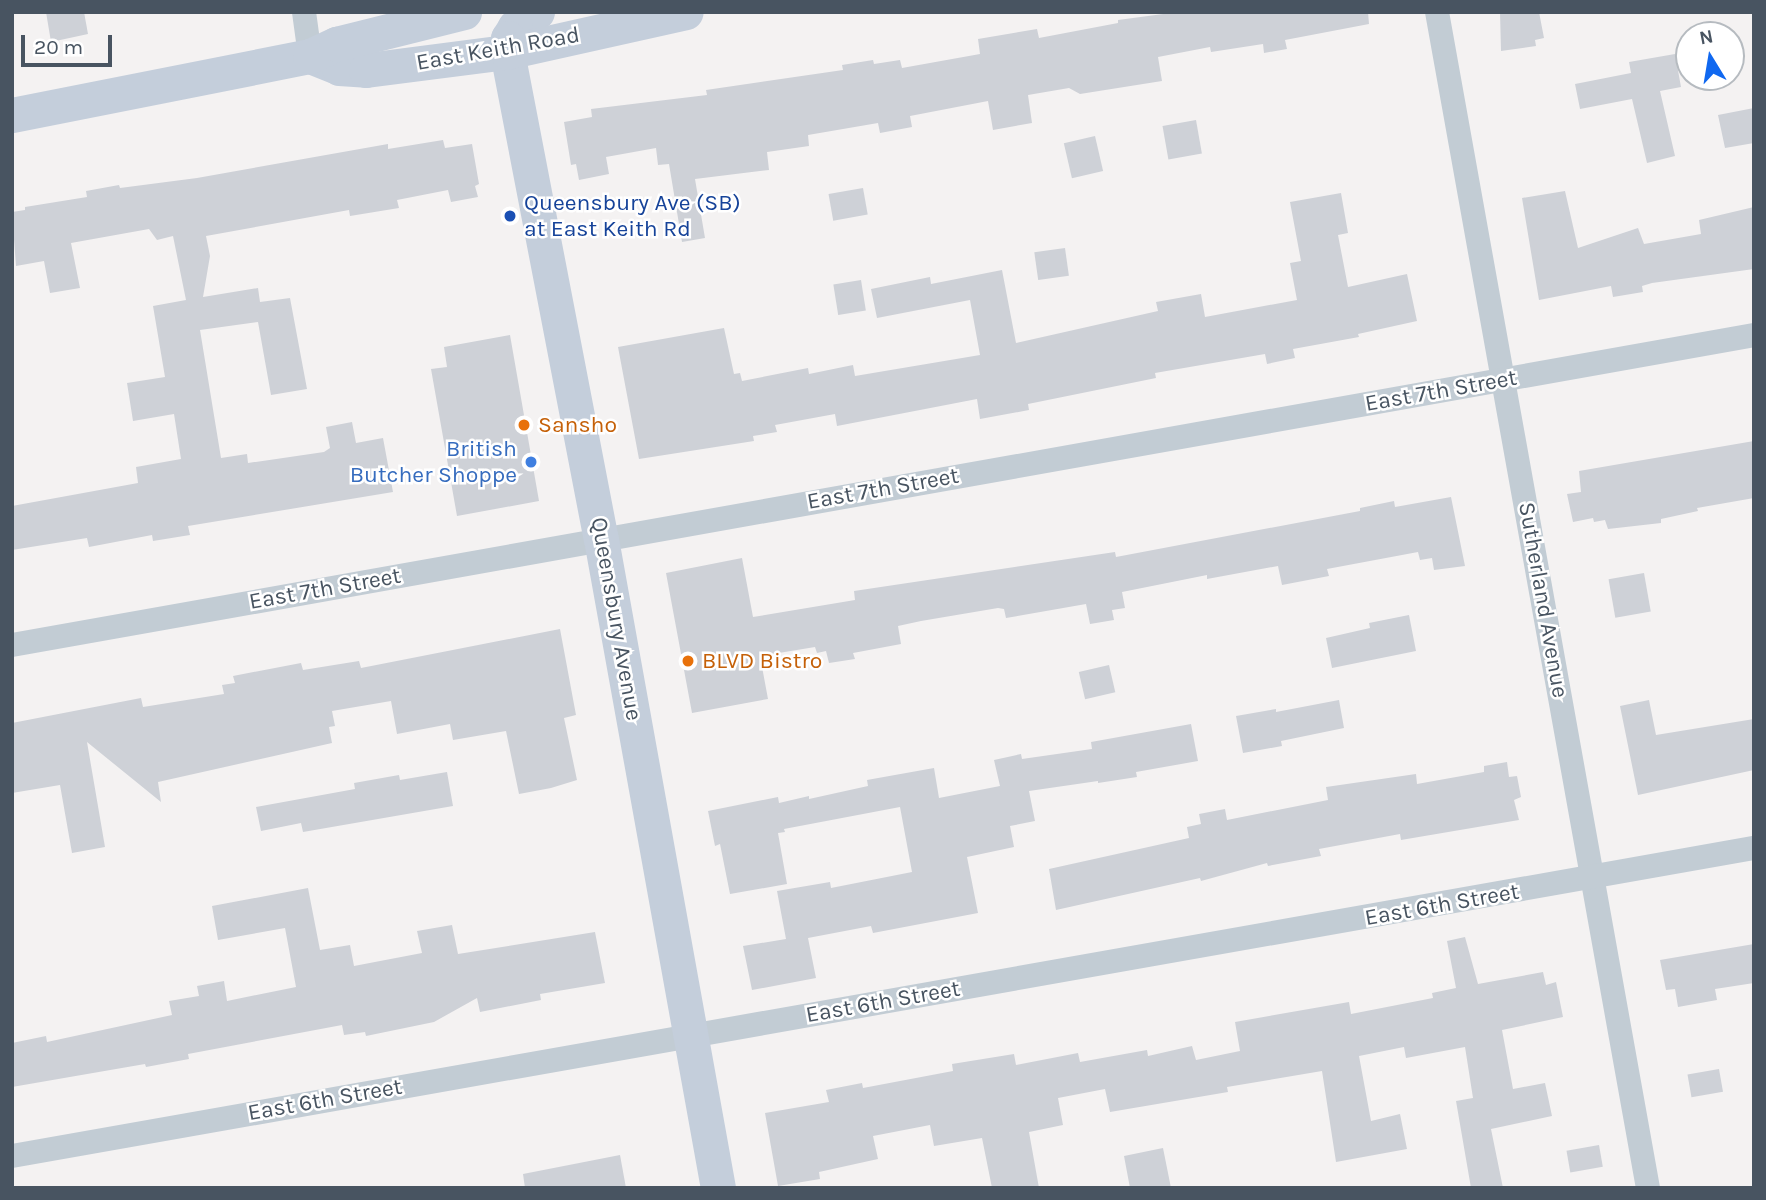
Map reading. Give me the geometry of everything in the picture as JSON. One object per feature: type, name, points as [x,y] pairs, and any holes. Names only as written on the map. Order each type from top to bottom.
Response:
[{"type":"street","points":[[304,12],[310,56]]},
{"type":"street","points":[[507,52],[508,38],[515,27],[537,12]]},
{"type":"street","name":"East Keith Road","points":[[310,56],[339,68],[366,70],[507,52],[686,12]]},
{"type":"street","name":"Sutherland Avenue","points":[[1437,12],[1648,1188]]},
{"type":"street","points":[[448,16],[478,28],[507,52]]},
{"type":"street","name":"East Keith Road","points":[[12,115],[310,56],[336,44],[448,16]]},
{"type":"street","name":"Queensbury Avenue","points":[[507,52],[601,539],[718,1188]]},
{"type":"street","name":"East 7th Street","points":[[12,645],[1754,335]]},
{"type":"street","name":"East 6th Street","points":[[12,1156],[1754,848]]},
{"type":"building","points":[[46,12],[84,12],[88,34],[51,42]]},
{"type":"building","points":[[1178,12],[1368,12],[1369,24],[1285,40],[1287,49],[1264,53],[1263,44],[1211,52],[1210,47],[1158,57],[1162,81],[1080,94],[1069,88],[1028,95],[1032,123],[993,130],[988,101],[910,116],[912,127],[880,133],[878,123],[808,135],[809,146],[767,152],[769,170],[695,179],[705,238],[682,242],[669,164],[658,165],[656,148],[606,157],[609,174],[579,180],[576,164],[571,165],[564,122],[592,117],[591,109],[707,95],[706,90],[843,70],[842,65],[873,60],[874,64],[900,60],[902,68],[980,54],[978,39],[1037,29],[1039,38],[1118,23],[1118,20]]},
{"type":"building","points":[[1500,12],[1539,12],[1544,38],[1535,40],[1536,46],[1501,51]]},
{"type":"building","points":[[1675,54],[1675,88],[1660,91],[1675,156],[1647,163],[1632,99],[1580,109],[1575,84],[1631,73],[1629,62]]},
{"type":"building","points":[[1754,108],[1754,143],[1725,148],[1718,115]]},
{"type":"building","points":[[1196,120],[1202,153],[1168,159],[1163,126]]},
{"type":"building","points":[[1095,136],[1103,171],[1072,178],[1064,143]]},
{"type":"building","points":[[443,140],[445,148],[472,144],[479,184],[475,186],[478,197],[451,202],[448,190],[397,200],[399,208],[350,216],[349,210],[206,236],[210,256],[203,297],[258,288],[260,302],[290,298],[307,389],[271,395],[258,322],[200,330],[221,458],[247,454],[248,463],[324,452],[330,448],[326,427],[352,422],[356,443],[383,438],[393,492],[188,526],[190,535],[153,541],[152,535],[89,547],[87,538],[12,550],[12,506],[138,483],[136,467],[181,459],[174,414],[133,421],[127,383],[165,377],[153,306],[186,300],[173,236],[157,240],[149,229],[71,243],[80,288],[50,293],[44,261],[16,266],[12,212],[25,210],[25,207],[87,197],[86,191],[119,185],[120,188],[197,178],[388,144],[388,149]]},
{"type":"building","points":[[863,188],[868,215],[833,221],[829,194]]},
{"type":"building","points":[[1565,191],[1578,248],[1638,228],[1644,244],[1701,234],[1699,220],[1754,207],[1754,269],[1652,283],[1642,286],[1643,292],[1613,297],[1611,286],[1539,300],[1522,198]]},
{"type":"building","points":[[1341,193],[1348,233],[1338,235],[1348,287],[1407,274],[1417,321],[1358,334],[1359,337],[1293,349],[1295,358],[1267,364],[1265,354],[1155,373],[1156,378],[1028,404],[1029,410],[980,419],[977,399],[837,426],[835,414],[775,425],[777,432],[753,436],[754,441],[639,459],[618,347],[724,328],[734,374],[740,373],[742,381],[808,368],[809,374],[853,365],[855,376],[980,355],[970,300],[877,318],[871,289],[930,277],[931,284],[1002,270],[1016,343],[1158,311],[1156,302],[1201,294],[1205,317],[1297,300],[1290,263],[1301,261],[1290,202]]},
{"type":"building","points":[[1065,248],[1069,276],[1038,280],[1034,252]]},
{"type":"building","points":[[861,280],[866,311],[838,315],[833,284]]},
{"type":"building","points":[[510,335],[539,501],[457,516],[431,369],[447,367],[444,347]]},
{"type":"building","points":[[1754,441],[1754,498],[1697,508],[1698,511],[1661,519],[1661,523],[1608,529],[1605,520],[1594,522],[1593,518],[1573,522],[1567,494],[1581,492],[1579,471]]},
{"type":"building","points":[[1451,497],[1465,566],[1434,570],[1432,558],[1420,560],[1418,552],[1327,569],[1329,576],[1282,585],[1278,566],[1207,579],[1207,575],[1122,592],[1125,608],[1112,610],[1114,620],[1090,624],[1086,604],[1006,618],[1004,609],[998,608],[921,621],[898,626],[901,644],[853,653],[855,659],[829,663],[826,651],[817,653],[815,647],[760,656],[768,699],[692,713],[666,573],[742,558],[753,617],[855,600],[854,591],[1115,552],[1116,557],[1360,511],[1360,508],[1394,501],[1395,507]]},
{"type":"building","points":[[1644,573],[1651,611],[1615,618],[1609,579]]},
{"type":"building","points":[[1409,615],[1416,651],[1332,668],[1326,638],[1370,628],[1369,623]]},
{"type":"building","points":[[560,629],[576,715],[564,718],[577,780],[551,788],[519,794],[506,731],[453,740],[450,724],[397,734],[391,701],[332,711],[335,726],[329,727],[332,743],[158,782],[161,802],[87,742],[105,847],[72,853],[60,785],[12,793],[12,723],[141,698],[143,707],[224,694],[222,685],[235,683],[233,676],[301,663],[303,670],[359,661],[361,668]]},
{"type":"building","points":[[1109,665],[1115,692],[1085,699],[1079,672]]},
{"type":"building","points":[[1339,700],[1344,728],[1281,741],[1282,746],[1243,753],[1236,716],[1276,709],[1276,712]]},
{"type":"building","points":[[1649,700],[1656,735],[1754,719],[1754,770],[1638,795],[1620,706]]},
{"type":"building","points":[[1191,724],[1198,761],[1136,772],[1137,777],[1029,791],[1035,821],[1010,826],[1014,847],[967,857],[978,913],[873,933],[871,926],[808,938],[816,978],[752,990],[743,946],[786,939],[777,891],[830,882],[831,888],[912,872],[900,807],[784,829],[785,832],[778,833],[787,884],[730,894],[720,844],[715,846],[708,811],[778,797],[779,803],[809,796],[809,799],[868,786],[867,780],[934,768],[939,798],[1000,786],[994,760],[1021,754],[1022,759],[1092,749],[1091,742]]},
{"type":"building","points":[[1507,762],[1509,777],[1517,776],[1521,797],[1514,800],[1519,820],[1401,840],[1400,834],[1319,849],[1321,856],[1268,866],[1267,863],[1201,881],[1200,878],[1056,910],[1049,869],[1189,838],[1187,827],[1201,824],[1199,814],[1225,809],[1227,820],[1328,800],[1326,787],[1416,774],[1417,784],[1484,772],[1484,766]]},
{"type":"building","points":[[447,772],[453,806],[303,832],[301,823],[261,831],[256,807],[355,789],[354,783],[399,775],[400,780]]},
{"type":"building","points":[[308,888],[320,950],[350,945],[354,966],[422,953],[417,931],[452,925],[458,954],[595,932],[605,983],[540,994],[541,1000],[480,1012],[477,998],[434,1022],[366,1036],[365,1032],[344,1035],[342,1025],[188,1054],[189,1059],[12,1087],[12,1043],[46,1036],[47,1042],[172,1015],[169,1001],[199,996],[197,986],[224,981],[227,1001],[296,987],[285,928],[218,940],[212,906]]},
{"type":"building","points":[[1465,937],[1478,984],[1543,972],[1546,985],[1556,982],[1563,1017],[1502,1030],[1513,1089],[1545,1083],[1552,1116],[1491,1129],[1503,1188],[1471,1188],[1456,1101],[1473,1098],[1465,1047],[1406,1058],[1404,1047],[1359,1056],[1371,1121],[1400,1114],[1407,1149],[1336,1162],[1322,1071],[1227,1087],[1228,1092],[1110,1112],[1105,1089],[1058,1098],[1063,1125],[1029,1132],[1039,1188],[992,1188],[982,1138],[934,1146],[930,1125],[873,1136],[878,1159],[819,1172],[820,1179],[778,1186],[765,1113],[829,1102],[826,1090],[862,1083],[863,1088],[953,1071],[952,1064],[1014,1054],[1016,1065],[1078,1053],[1080,1062],[1147,1050],[1148,1056],[1192,1046],[1196,1060],[1240,1051],[1235,1022],[1349,1002],[1351,1014],[1433,998],[1432,993],[1456,988],[1447,941]]},
{"type":"building","points":[[1754,944],[1754,983],[1715,989],[1717,1000],[1678,1007],[1675,989],[1666,990],[1660,960]]},
{"type":"building","points":[[1719,1069],[1723,1092],[1691,1097],[1687,1075]]},
{"type":"building","points":[[1599,1145],[1603,1167],[1570,1172],[1567,1151]]},
{"type":"building","points":[[1163,1148],[1171,1188],[1130,1188],[1124,1156]]},
{"type":"building","points":[[620,1155],[626,1188],[525,1188],[523,1174]]},
{"type":"place","name":"Queensbury Ave (SB) at East Keith Rd","points":[[510,216]]},
{"type":"place","name":"Sansho","points":[[524,425]]},
{"type":"place","name":"British Butcher Shoppe","points":[[531,462]]},
{"type":"place","name":"BLVD Bistro","points":[[688,661]]}]
